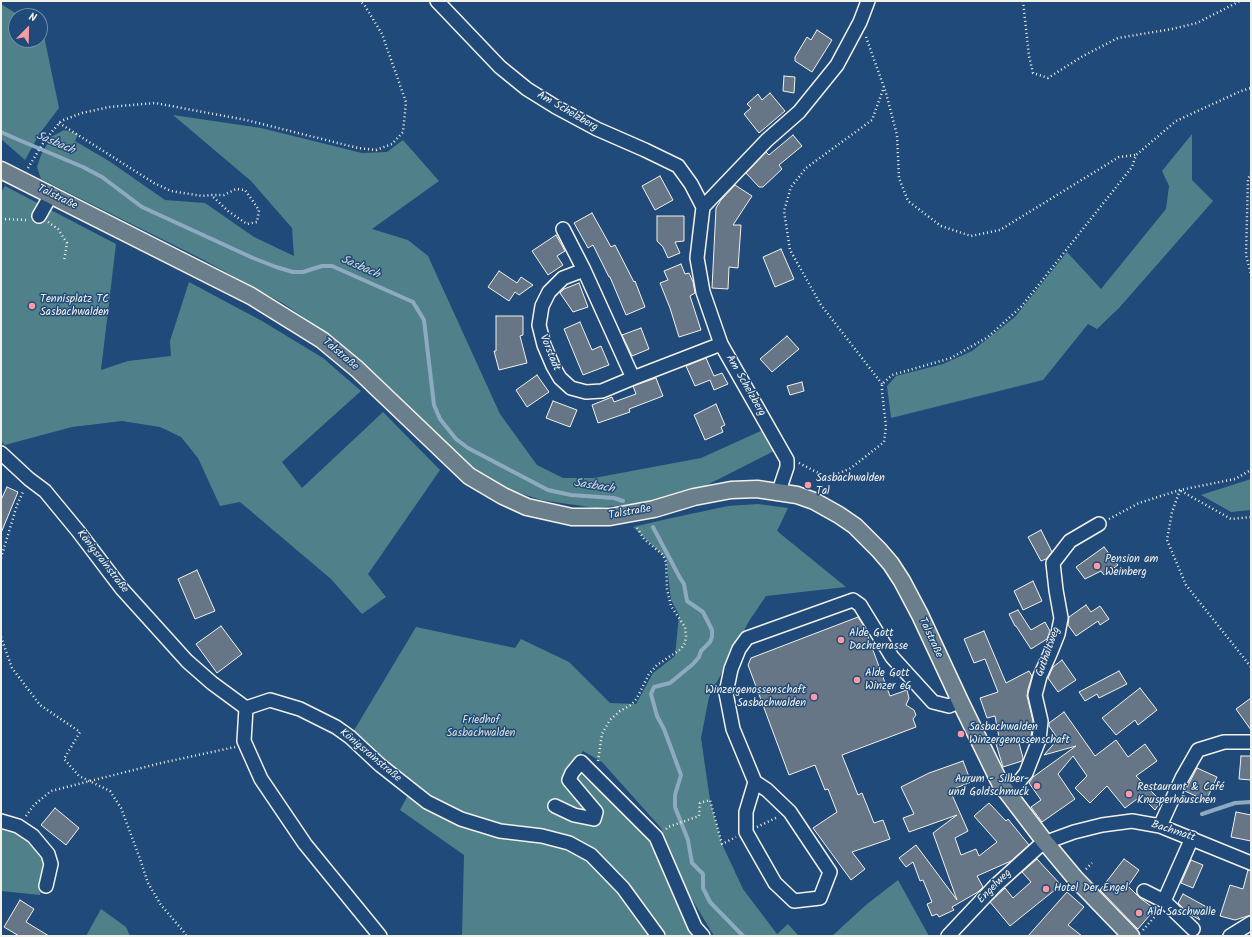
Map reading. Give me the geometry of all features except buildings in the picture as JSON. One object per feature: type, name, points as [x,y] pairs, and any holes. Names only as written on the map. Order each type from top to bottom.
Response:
[{"type":"main road","name":"Talstraße","points":[[1,170],[251,296],[322,340],[358,369],[469,476],[503,496],[527,507],[572,517],[610,517],[654,509],[694,497],[731,490],[757,489],[779,491],[797,495],[814,501],[839,515],[855,526],[879,550],[891,564],[902,581],[1000,783],[1045,842],[1075,878],[1136,933]]},
{"type":"street","name":"Am Schelzberg","points":[[437,1],[500,67],[527,89],[596,129],[678,166],[691,184],[703,207],[697,258],[703,292],[721,344],[787,460]]},
{"type":"street","points":[[703,207],[767,140],[799,112],[837,65],[860,22],[868,1]]},
{"type":"street","points":[[39,216],[51,195]]},
{"type":"street","points":[[563,229],[584,270],[633,378]]},
{"type":"street","name":"Vorstadt","points":[[584,270],[563,278],[549,292],[542,306],[539,325],[544,345],[553,366],[560,378],[571,388],[586,392],[602,391],[721,344]]},
{"type":"street","name":"Königsrainstraße","points":[[1,453],[29,479],[45,491],[78,531],[122,589],[187,661],[212,683],[246,708],[270,700],[300,709],[341,731],[380,765],[427,802],[462,819],[500,831],[542,836],[569,843],[591,855],[623,888],[658,936]]},
{"type":"street","points":[[779,491],[787,467],[787,460]]},
{"type":"street","name":"Guthaltweg","points":[[1009,794],[1026,773],[1039,740],[1041,721],[1035,695],[1040,676],[1058,634],[1061,618],[1053,563],[1070,541],[1099,524]]},
{"type":"street","points":[[755,782],[746,812],[746,832],[775,883],[794,901],[820,898],[830,872],[790,812],[767,790],[755,782],[733,729],[726,693],[731,669],[739,649],[747,638],[853,600],[860,605],[892,657],[933,702],[948,706],[960,701]]},
{"type":"street","points":[[246,708],[244,741],[260,779],[305,844],[380,936]]},
{"type":"street","points":[[1160,826],[1182,778],[1198,750],[1224,742],[1251,742]]},
{"type":"street","points":[[555,806],[574,815],[594,819],[596,812],[569,780],[572,773],[581,762],[656,837],[695,927],[703,936]]},
{"type":"street","points":[[1,821],[18,826],[33,836],[48,854],[51,864],[46,886]]},
{"type":"street","name":"Bachmatt","points":[[1045,842],[1074,832],[1102,825],[1132,821],[1160,826],[1251,863]]},
{"type":"street","points":[[1166,902],[1192,838]]},
{"type":"street","name":"Engelweg","points":[[948,936],[995,886],[1045,842]]},
{"type":"street","points":[[1144,891],[1166,902],[1193,929]]},
{"type":"street","points":[[1230,936],[1251,923]]},
{"type":"path","points":[[35,155],[59,123],[82,113],[109,107],[155,103],[246,120],[358,148],[376,150],[392,144],[403,132],[406,102],[382,34],[365,6],[360,1]]},
{"type":"path","points":[[1023,1],[1029,56],[1033,73],[1048,78],[1083,56],[1118,38],[1172,29],[1197,23],[1240,1]]},
{"type":"path","points":[[860,22],[884,86],[897,135],[899,178],[908,201],[941,226],[971,236],[1000,230],[1119,158],[1136,155],[1176,121],[1240,91],[1251,88]]},
{"type":"path","points":[[787,460],[802,463],[828,478],[851,468],[884,442],[886,427],[882,384],[821,305],[790,250],[784,211],[791,187],[806,168],[872,120],[884,86]]},
{"type":"path","points":[[59,123],[154,183],[172,192],[202,196],[211,195],[224,195],[236,189],[245,190],[260,210],[257,222],[247,224],[228,211],[211,195]]},
{"type":"path","points":[[882,384],[892,375],[951,358],[988,337],[1021,307],[1132,167],[1136,155]]},
{"type":"path","points":[[1251,173],[1248,179],[1246,255],[1251,274]]},
{"type":"path","points":[[1,219],[28,220],[39,216],[58,229],[67,243],[64,261]]},
{"type":"path","points":[[1099,524],[1139,503],[1180,490],[1235,479],[1251,470]]},
{"type":"path","points":[[1,558],[17,505],[29,479]]},
{"type":"path","points":[[1180,490],[1231,519],[1251,517]]},
{"type":"path","points":[[1180,490],[1172,512],[1167,540],[1186,585],[1251,667]]},
{"type":"path","points":[[595,776],[602,734],[610,720],[620,711],[631,705],[637,698],[649,674],[657,665],[681,649],[685,643],[685,627],[670,606],[667,589],[666,562],[663,555],[644,538],[634,524]]},
{"type":"path","points":[[1,637],[12,668],[40,705],[80,732],[64,759],[79,776],[110,791],[121,808],[148,884],[161,905],[186,936]]},
{"type":"path","points":[[18,826],[34,805],[50,792],[161,763],[245,745]]},
{"type":"path","points":[[668,827],[689,820]]},
{"type":"path","points":[[1136,933],[1166,902]]},
{"type":"green space","points":[[1,4],[8,8],[8,48],[47,48],[59,108],[40,133],[25,160],[1,139]]},
{"type":"green space","points":[[173,115],[261,128],[362,153],[387,152],[403,140],[439,181],[372,229],[408,240],[428,256],[500,414],[537,465],[563,478],[594,478],[701,458],[763,430],[776,450],[703,487],[644,503],[595,508],[541,500],[501,487],[473,470],[374,373],[324,331],[284,304],[200,258],[41,179],[37,167],[41,155],[51,137],[64,130],[78,134],[75,141],[109,161],[165,200],[205,203],[254,237],[294,256],[292,228],[251,181]]},
{"type":"green space","points":[[1192,134],[1192,180],[1213,201],[1119,308],[1097,329],[1088,324],[1043,380],[891,418],[887,386],[896,376],[943,364],[972,351],[1015,317],[1067,252],[1101,289],[1166,209],[1169,186],[1162,171]]},
{"type":"green space","points":[[5,186],[116,244],[101,370],[128,361],[171,356],[170,341],[189,282],[262,321],[323,358],[361,391],[282,462],[302,488],[383,412],[440,470],[368,574],[386,597],[362,614],[331,579],[240,502],[220,506],[198,458],[181,437],[160,427],[122,421],[72,427],[5,445],[1,441],[1,192]]},
{"type":"green space","points":[[1251,479],[1251,510],[1231,512],[1201,495]]},
{"type":"green space","name":"Friedhof Sasbachwalden","points":[[758,504],[788,508],[777,531],[846,587],[766,596],[749,621],[709,697],[701,738],[710,800],[722,844],[743,889],[777,934],[788,924],[799,936],[714,936],[678,876],[661,828],[602,762],[583,751],[572,766],[653,841],[695,936],[666,936],[622,876],[592,849],[467,814],[432,797],[385,760],[353,732],[416,627],[515,648],[521,639],[569,662],[610,703],[636,704],[653,673],[675,656],[679,615],[671,600],[666,558],[633,527],[728,506]]},
{"type":"green space","points":[[409,793],[440,814],[555,845],[575,852],[598,869],[650,936],[462,936],[464,855],[400,810]]},
{"type":"green space","points":[[1,825],[32,839],[45,855],[47,867],[40,895],[1,891]]},
{"type":"green space","points":[[898,880],[929,936],[832,936],[866,905]]},
{"type":"green space","points":[[101,909],[126,927],[130,936],[86,936]]},
{"type":"waterway","name":"Sasbach","points":[[1,132],[83,167],[102,177],[142,207],[253,258],[293,272],[303,272],[322,266],[332,266],[413,302],[424,320],[434,405],[440,419],[456,439],[468,448],[548,490],[571,495],[614,498],[623,501]]},
{"type":"waterway","name":"Sasbach","points":[[653,527],[684,584],[687,601],[703,612],[712,630],[710,642],[701,651],[699,657],[693,664],[670,683],[654,687],[651,694],[657,716],[664,729],[681,775],[675,795],[675,807],[688,840],[692,863],[703,874],[703,888],[710,902],[743,936]]},
{"type":"waterway","points":[[1202,814],[1235,803],[1251,802]]},
{"type":"place","name":"Tennisplatz TC Sasbachwalden","points":[[32,306]]},
{"type":"place","name":"Sasbachwalden Tal","points":[[808,485]]},
{"type":"place","name":"Pension am Weinberg","points":[[1097,566]]},
{"type":"place","name":"Alde Gott Dachterrasse","points":[[841,640]]},
{"type":"place","name":"Alde Gott Winzer eG","points":[[857,680]]},
{"type":"place","name":"Winzergenossenschaft Sasbachwalden","points":[[814,697]]},
{"type":"place","name":"Sasbachwalden Winzergenossenschaft","points":[[961,734]]},
{"type":"place","name":"Aurum - Silber- und Goldschmuck","points":[[1037,786]]},
{"type":"place","name":"Restaurant & Café Knusperhäuschen","points":[[1129,794]]},
{"type":"place","name":"Hotel Der Engel","points":[[1046,889]]},
{"type":"place","name":"Ald Saschwalle","points":[[1139,913]]}]
